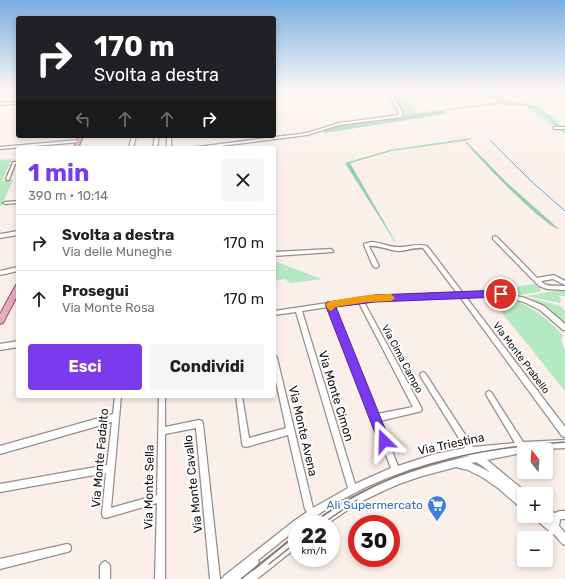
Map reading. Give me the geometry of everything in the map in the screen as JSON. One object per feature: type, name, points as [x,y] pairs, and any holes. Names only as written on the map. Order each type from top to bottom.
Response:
[{"type":"main road","points":[[0,321],[2,313],[16,290]]},
{"type":"street","points":[[276,138],[307,134],[336,124],[390,117]]},
{"type":"street","points":[[557,128],[565,128]]},
{"type":"street","points":[[51,143],[55,138]]},
{"type":"street","points":[[20,146],[80,138]]},
{"type":"street","points":[[212,146],[275,138]]},
{"type":"street","points":[[0,148],[16,146]]},
{"type":"street","points":[[8,179],[14,163],[16,162]]},
{"type":"street","points":[[4,203],[16,202]]},
{"type":"street","points":[[0,236],[16,233]]},
{"type":"street","points":[[495,238],[543,287],[556,286],[565,288]]},
{"type":"street","name":"Via Monte Prabello","points":[[376,266],[366,245],[378,244],[397,249],[422,246],[425,247],[565,433]]},
{"type":"street","points":[[276,254],[331,251]]},
{"type":"street","points":[[0,273],[16,270]]},
{"type":"street","points":[[536,280],[554,277],[564,282]]},
{"type":"street","points":[[556,286],[564,282]]},
{"type":"street","points":[[276,313],[360,300],[501,294],[519,298],[538,307],[553,315],[565,328]]},
{"type":"street","name":"Via Cima Campo","points":[[360,300],[418,409],[375,418]]},
{"type":"street","points":[[330,304],[396,471]]},
{"type":"street","points":[[538,307],[565,333]]},
{"type":"street","name":"Via Monte Cimon","points":[[298,309],[353,490]]},
{"type":"street","points":[[0,347],[16,344]]},
{"type":"street","name":"Via Monte Avena","points":[[276,366],[309,509]]},
{"type":"street","points":[[423,375],[471,451],[517,490]]},
{"type":"street","points":[[489,394],[519,443]]},
{"type":"street","name":"Via Monte Fadalto","points":[[118,398],[106,514],[161,498]]},
{"type":"street","name":"Via Monte Sella","points":[[160,579],[162,398]]},
{"type":"street","points":[[239,398],[246,443],[291,430]]},
{"type":"street","points":[[0,450],[116,417]]},
{"type":"street","name":"Via Monte Cavallo","points":[[162,431],[199,424],[215,579]]},
{"type":"street","name":"Via Triestina","points":[[553,445],[565,444]]},
{"type":"street","points":[[482,459],[484,453],[505,447]]},
{"type":"street","name":"Via Triestina","points":[[310,515],[333,499],[396,471],[427,460],[471,451],[505,447],[517,448]]},
{"type":"street","name":"Via Triestina","points":[[334,515],[365,495],[414,474],[454,463],[482,459],[517,449]]},
{"type":"street","name":"Via Triestina","points":[[482,459],[478,466],[487,474]]},
{"type":"street","points":[[454,463],[474,467],[487,474],[517,499]]},
{"type":"street","points":[[0,488],[110,468]]},
{"type":"street","points":[[557,532],[555,527],[561,517]]},
{"type":"street","points":[[546,523],[565,541]]},
{"type":"street","name":"Via Triestina","points":[[227,579],[288,531]]},
{"type":"street","name":"Via Triestina","points":[[239,579],[268,547]]},
{"type":"street","points":[[250,579],[288,547]]},
{"type":"street","points":[[0,564],[67,548]]},
{"type":"street","points":[[105,566],[105,579]]},
{"type":"green space","points":[[389,117],[426,117],[325,133],[323,130],[337,124]]},
{"type":"green space","points":[[540,117],[554,117],[558,120],[560,125],[559,127],[554,127]]},
{"type":"green space","points":[[472,139],[464,141],[392,151],[350,163],[395,242],[345,163],[390,150]]},
{"type":"green space","points":[[465,142],[467,142],[505,181],[559,229],[540,217],[526,205],[496,176]]},
{"type":"green space","points":[[12,159],[2,181],[13,180],[2,205],[0,206],[0,160]]},
{"type":"green space","points":[[276,262],[322,279],[291,283],[284,279],[276,281]]},
{"type":"green space","points":[[535,284],[542,291],[522,295],[498,289]]},
{"type":"green space","points":[[561,290],[565,291],[565,296],[559,296],[561,300],[560,303],[526,296]]},
{"type":"green space","points":[[531,298],[561,306],[565,311],[565,323],[553,312]]},
{"type":"green space","points":[[491,299],[513,301],[531,308],[540,314],[563,335],[561,341],[565,350],[565,391]]},
{"type":"waterway","points":[[548,117],[565,133]]},
{"type":"waterway","points":[[276,136],[284,135]]},
{"type":"waterway","points":[[255,139],[262,138]]},
{"type":"waterway","points":[[232,142],[251,139]]},
{"type":"waterway","points":[[490,140],[531,181],[565,211]]},
{"type":"waterway","points":[[219,144],[228,142]]},
{"type":"tram line","points":[[324,515],[341,504],[371,488],[401,474],[432,464],[495,450],[565,442]]},
{"type":"tram line","points":[[335,515],[357,500]]},
{"type":"tram line","points":[[241,579],[288,541]]},
{"type":"tram line","points":[[269,564],[288,549]]},
{"type":"slow traffic","points":[[331,307],[330,304],[368,299],[391,298]]},
{"type":"place","name":"Ali Supermercato","points":[[437,522]]},
{"type":"route","points":[[384,441],[330,304],[375,298],[501,294]]}]
